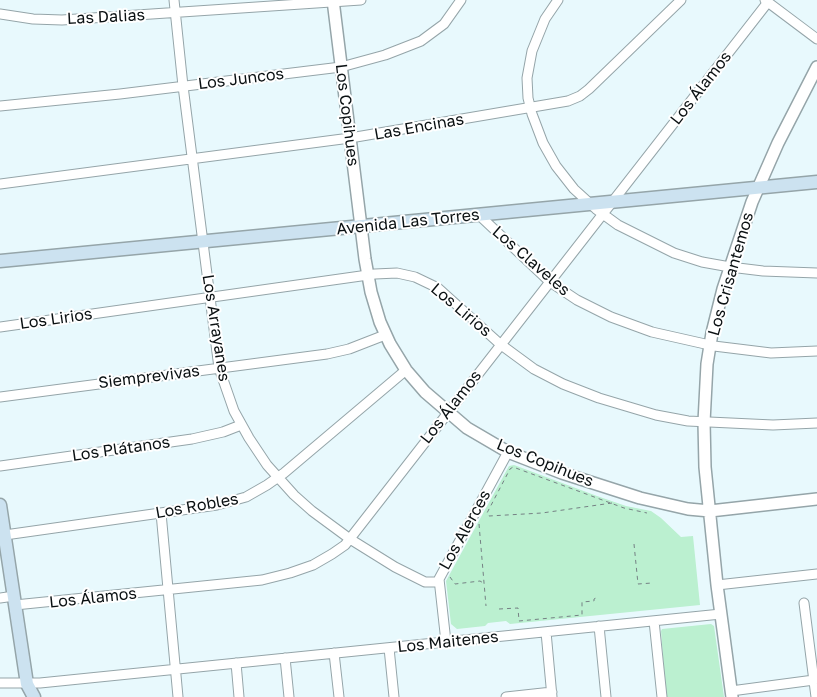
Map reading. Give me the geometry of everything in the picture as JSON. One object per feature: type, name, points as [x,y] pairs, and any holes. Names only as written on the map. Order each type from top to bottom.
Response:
[{"type":"main road","name":"Avenida Las Torres","points":[[0,261],[817,182]]},
{"type":"main road","points":[[0,511],[27,684],[34,697]]},
{"type":"main road","points":[[23,697],[27,684]]},
{"type":"street","name":"Los Arrayanes","points":[[174,0],[183,86],[219,368],[228,397],[241,425],[257,452],[277,478],[312,511],[350,539],[412,577],[425,582],[439,582]]},
{"type":"street","name":"Las Dalias","points":[[0,14],[33,19],[62,20],[361,0]]},
{"type":"street","name":"Los Juncos","points":[[0,106],[341,67],[385,55],[421,41],[444,24],[461,0]]},
{"type":"street","points":[[558,0],[545,19],[532,51],[527,78],[530,108],[543,142],[556,166],[574,189],[602,214],[623,228],[667,250],[689,258],[730,267],[763,271],[817,273]]},
{"type":"street","name":"Las Encinas","points":[[0,184],[350,138],[568,101],[585,93],[681,0]]},
{"type":"street","name":"Los Copihues","points":[[334,1],[361,226],[375,308],[385,335],[406,370],[425,392],[447,412],[478,435],[508,452],[562,473],[640,498],[688,509],[710,511],[817,499]]},
{"type":"street","points":[[766,1],[817,39]]},
{"type":"street","name":"Los Álamos","points":[[0,598],[15,601],[168,591],[248,583],[304,568],[339,550],[350,539],[550,282],[766,1]]},
{"type":"street","name":"Los Crisantemos","points":[[732,694],[717,585],[705,467],[705,383],[710,346],[730,267],[758,188],[782,134],[817,67]]},
{"type":"street","name":"Los Claveles","points":[[479,215],[550,282],[577,300],[611,317],[652,332],[710,346],[771,353],[817,351]]},
{"type":"street","name":"Los Lirios","points":[[0,327],[368,275],[397,273],[424,280],[444,293],[500,344],[534,369],[580,391],[618,405],[656,415],[704,422],[773,425],[817,423]]},
{"type":"street","name":"Siemprevivas","points":[[0,397],[326,354],[349,349],[385,335]]},
{"type":"street","name":"Los Robles","points":[[5,535],[232,502],[257,492],[277,478],[406,370]]},
{"type":"street","name":"Los Plátanos","points":[[0,466],[192,439],[241,425]]},
{"type":"street","name":"Los Alerces","points":[[446,642],[439,582],[440,576],[508,452]]},
{"type":"street","points":[[160,513],[178,697]]},
{"type":"street","points":[[717,585],[817,574]]},
{"type":"street","points":[[804,603],[812,627],[816,697]]},
{"type":"street","name":"Los Maitenes","points":[[0,683],[27,684],[721,614]]},
{"type":"street","points":[[654,621],[662,697]]},
{"type":"street","points":[[599,626],[606,697]]},
{"type":"street","points":[[506,697],[552,695],[546,632]]},
{"type":"street","points":[[389,648],[394,697]]},
{"type":"street","points":[[334,653],[339,697]]},
{"type":"street","points":[[285,658],[289,697]]},
{"type":"street","points":[[236,663],[239,697]]},
{"type":"street","points":[[732,694],[814,680]]},
{"type":"path","points":[[612,503],[542,513],[489,516],[487,512],[510,469],[513,467],[612,503],[647,513]]},
{"type":"path","points":[[476,530],[479,523],[486,606]]},
{"type":"path","points":[[634,544],[638,584],[652,583]]},
{"type":"path","points":[[450,577],[455,584],[480,581],[485,584]]},
{"type":"path","points":[[499,610],[518,608],[519,621],[582,615],[582,602],[594,601],[598,597]]},
{"type":"green space","points":[[514,465],[626,506],[651,511],[681,537],[693,536],[700,605],[510,624],[506,621],[488,623],[485,626],[457,629],[451,624],[446,581],[509,466]]},
{"type":"green space","points":[[711,624],[714,626],[724,697],[666,697],[662,629]]}]
